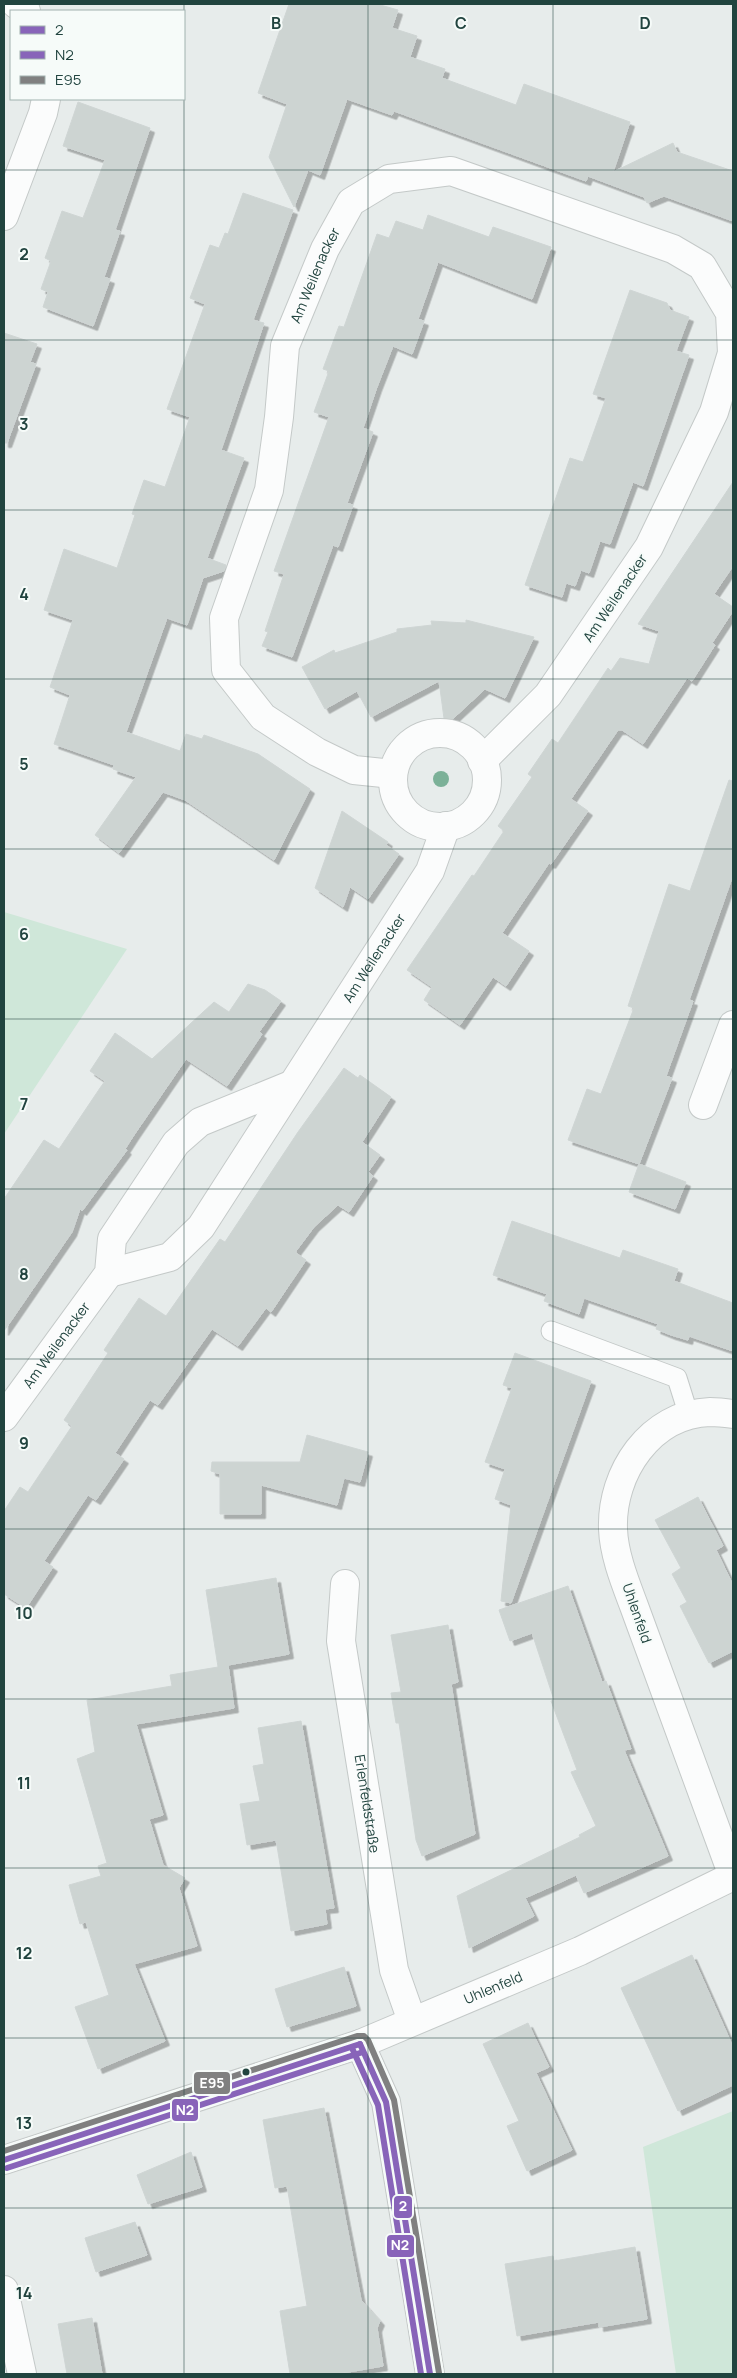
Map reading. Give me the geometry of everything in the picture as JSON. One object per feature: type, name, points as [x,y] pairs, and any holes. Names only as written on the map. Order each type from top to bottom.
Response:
[{"type":"street","points":[[4,216],[43,113],[46,100]]},
{"type":"street","name":"Am Weilenacker","points":[[393,774],[354,770],[317,752],[262,717],[226,670],[224,618],[269,490],[279,417],[285,346],[325,249],[351,202],[390,179],[450,171],[673,249],[702,266],[730,313],[732,353],[724,415],[650,547],[548,695],[482,761]]},
{"type":"street","points":[[433,733],[448,734],[462,738],[474,748],[482,761],[486,781],[480,802],[472,813],[460,822],[446,826],[432,826],[419,822],[407,813],[399,802],[394,788],[393,774],[397,760],[406,747],[418,738],[433,733]]},
{"type":"street","name":"Am Weilenacker","points":[[4,1417],[109,1273],[170,1257],[201,1227],[430,871],[446,826]]},
{"type":"street","points":[[703,1105],[733,1025]]},
{"type":"street","points":[[109,1273],[112,1239],[176,1143],[200,1122],[292,1085]]},
{"type":"street","name":"Uhlenfeld","points":[[360,2044],[580,1951],[733,1876],[634,1606],[619,1562],[613,1529],[616,1495],[626,1466],[642,1444],[664,1427],[689,1416],[710,1412],[733,1414]]},
{"type":"street","name":"Erlenfeldstraße","points":[[345,1584],[341,1641],[394,1970],[412,2021]]},
{"type":"street","points":[[4,2160],[360,2044],[386,2102],[430,2374]]},
{"type":"street","points":[[4,2290],[22,2374]]},
{"type":"lane","points":[[551,1332],[677,1378],[689,1416]]},
{"type":"green space","points":[[4,912],[127,949],[4,1134]]},
{"type":"green space","points":[[733,2111],[733,2374],[676,2374],[643,2147]]},
{"type":"building","points":[[289,4],[377,4],[398,10],[392,28],[417,36],[410,57],[445,69],[442,78],[516,105],[524,84],[630,122],[613,172],[673,143],[677,152],[733,171],[733,221],[664,196],[647,203],[644,197],[588,176],[586,181],[394,111],[392,115],[347,99],[320,175],[308,170],[294,207],[269,157],[287,104],[258,93]]},
{"type":"building","points":[[78,102],[150,128],[115,230],[120,231],[104,277],[110,279],[93,326],[43,307],[48,292],[41,289],[51,261],[45,258],[62,211],[83,218],[105,160],[63,146]]},
{"type":"building","points":[[243,193],[293,210],[253,320],[264,323],[221,450],[244,458],[207,558],[226,565],[224,571],[203,578],[187,625],[167,618],[126,732],[180,751],[186,734],[202,739],[204,735],[258,754],[310,789],[274,860],[185,800],[163,792],[119,853],[95,835],[136,777],[113,769],[114,765],[54,744],[70,695],[50,687],[73,620],[44,610],[64,549],[117,568],[135,515],[132,514],[144,480],[165,487],[190,417],[167,409],[205,304],[190,298],[210,245],[219,248],[225,233],[228,234]]},
{"type":"building","points":[[428,215],[489,237],[493,227],[551,247],[532,299],[438,262],[418,319],[424,321],[412,354],[393,346],[377,387],[363,428],[373,432],[347,503],[353,505],[338,547],[333,545],[292,657],[262,646],[268,632],[265,631],[284,574],[274,571],[329,417],[314,412],[329,371],[323,369],[339,326],[344,327],[377,234],[389,238],[396,221],[423,230]]},
{"type":"building","points":[[630,290],[667,303],[670,310],[689,317],[676,351],[689,355],[643,486],[633,482],[610,544],[600,541],[589,573],[581,570],[575,586],[566,583],[562,597],[525,585],[570,458],[583,462],[606,398],[593,394]]},
{"type":"building","points":[[4,333],[37,344],[30,362],[36,364],[7,443],[4,443]]},
{"type":"building","points":[[733,482],[733,566],[714,594],[733,607],[733,611],[712,643],[715,645],[692,681],[687,678],[643,744],[622,730],[618,730],[571,799],[588,811],[551,864],[549,863],[502,933],[529,951],[506,986],[493,977],[460,1025],[424,1000],[432,987],[407,970],[504,831],[498,826],[532,777],[528,774],[552,739],[558,743],[608,668],[611,671],[620,658],[649,664],[659,631],[638,624]]},
{"type":"building","points":[[466,620],[534,637],[505,698],[485,689],[445,726],[439,681],[371,717],[357,691],[325,709],[302,667],[334,650],[335,653],[397,632],[397,629],[432,625],[431,621],[466,623]]},
{"type":"building","points":[[729,780],[733,781],[733,875],[689,1000],[693,1001],[666,1076],[672,1078],[639,1164],[568,1140],[587,1089],[601,1094],[634,1008],[628,1006],[669,884],[690,891]]},
{"type":"building","points":[[342,811],[388,842],[386,845],[399,854],[368,899],[350,887],[343,907],[315,888]]},
{"type":"building","points":[[248,984],[265,990],[281,1001],[259,1032],[262,1034],[227,1086],[186,1059],[134,1135],[125,1149],[127,1150],[82,1211],[80,1209],[72,1232],[4,1331],[4,1199],[44,1140],[59,1149],[105,1081],[90,1071],[115,1033],[152,1059],[214,1002],[229,1012]]},
{"type":"building","points":[[344,1068],[358,1078],[360,1075],[391,1097],[362,1142],[380,1155],[368,1172],[373,1176],[349,1212],[338,1205],[314,1227],[296,1251],[306,1260],[271,1312],[266,1308],[238,1346],[212,1329],[158,1405],[150,1400],[115,1453],[124,1459],[96,1500],[88,1495],[44,1561],[53,1567],[26,1608],[4,1594],[4,1511],[20,1487],[28,1492],[72,1426],[64,1420],[108,1353],[104,1350],[139,1298],[166,1316],[220,1239],[225,1242],[298,1132]]},
{"type":"building","points":[[639,1164],[686,1182],[675,1209],[629,1192]]},
{"type":"building","points":[[512,1221],[620,1258],[623,1250],[678,1269],[674,1281],[733,1303],[733,1351],[689,1336],[688,1340],[671,1335],[656,1329],[658,1324],[584,1298],[579,1314],[544,1301],[547,1294],[493,1275]]},
{"type":"building","points":[[515,1353],[591,1381],[511,1603],[501,1601],[511,1505],[495,1499],[505,1469],[485,1462],[512,1388],[503,1385]]},
{"type":"building","points":[[307,1435],[368,1452],[360,1482],[344,1478],[337,1505],[261,1485],[261,1514],[220,1514],[220,1474],[211,1471],[212,1462],[300,1462]]},
{"type":"building","points":[[698,1497],[723,1546],[716,1550],[733,1585],[733,1651],[709,1663],[680,1606],[687,1602],[672,1574],[681,1568],[655,1520]]},
{"type":"building","points":[[276,1578],[289,1654],[228,1665],[234,1708],[136,1724],[163,1815],[149,1819],[163,1865],[185,1878],[179,1888],[197,1946],[134,1964],[165,2041],[98,2069],[75,2007],[109,1995],[86,1922],[80,1924],[69,1885],[101,1876],[98,1866],[107,1863],[77,1759],[95,1752],[87,1700],[172,1686],[170,1675],[218,1667],[206,1590]]},
{"type":"building","points":[[568,1586],[602,1682],[606,1681],[631,1749],[624,1750],[668,1856],[584,1893],[576,1875],[525,1898],[534,1916],[469,1948],[457,1896],[580,1837],[579,1835],[596,1826],[571,1772],[577,1770],[551,1701],[554,1700],[532,1633],[510,1641],[499,1610]]},
{"type":"building","points":[[448,1625],[458,1682],[451,1684],[475,1834],[422,1856],[416,1840],[399,1723],[396,1723],[391,1693],[401,1692],[391,1635]]},
{"type":"building","points":[[301,1721],[334,1908],[325,1909],[327,1924],[291,1931],[276,1840],[247,1845],[240,1804],[260,1801],[253,1766],[264,1764],[258,1728]]},
{"type":"building","points":[[692,1955],[733,2047],[733,2085],[678,2111],[621,1988]]},
{"type":"building","points":[[344,1967],[356,2006],[287,2027],[275,1989]]},
{"type":"building","points":[[528,2023],[549,2067],[536,2073],[572,2150],[527,2171],[507,2126],[519,2121],[483,2044]]},
{"type":"building","points":[[324,2108],[361,2300],[380,2321],[377,2328],[383,2366],[337,2374],[290,2374],[280,2311],[307,2306],[287,2186],[275,2188],[263,2120]]},
{"type":"building","points":[[191,2152],[202,2187],[148,2204],[137,2175]]},
{"type":"building","points":[[135,2222],[147,2255],[96,2272],[85,2238]]},
{"type":"building","points":[[635,2247],[647,2319],[599,2327],[599,2322],[517,2336],[505,2264],[553,2256],[554,2261]]},
{"type":"building","points":[[92,2318],[102,2374],[67,2374],[58,2324]]},
{"type":"transit line","name":"E95","points":[[4,2151],[357,2036],[364,2036],[368,2040],[394,2100],[439,2373]]},
{"type":"transit line","name":"2","points":[[360,2044],[386,2102],[430,2374]]},
{"type":"transit line","name":"2","points":[[4,2160],[360,2044]]},
{"type":"transit line","name":"N2","points":[[352,2048],[378,2105],[421,2374]]},
{"type":"transit line","name":"N2","points":[[7,2168],[363,2052]]}]
